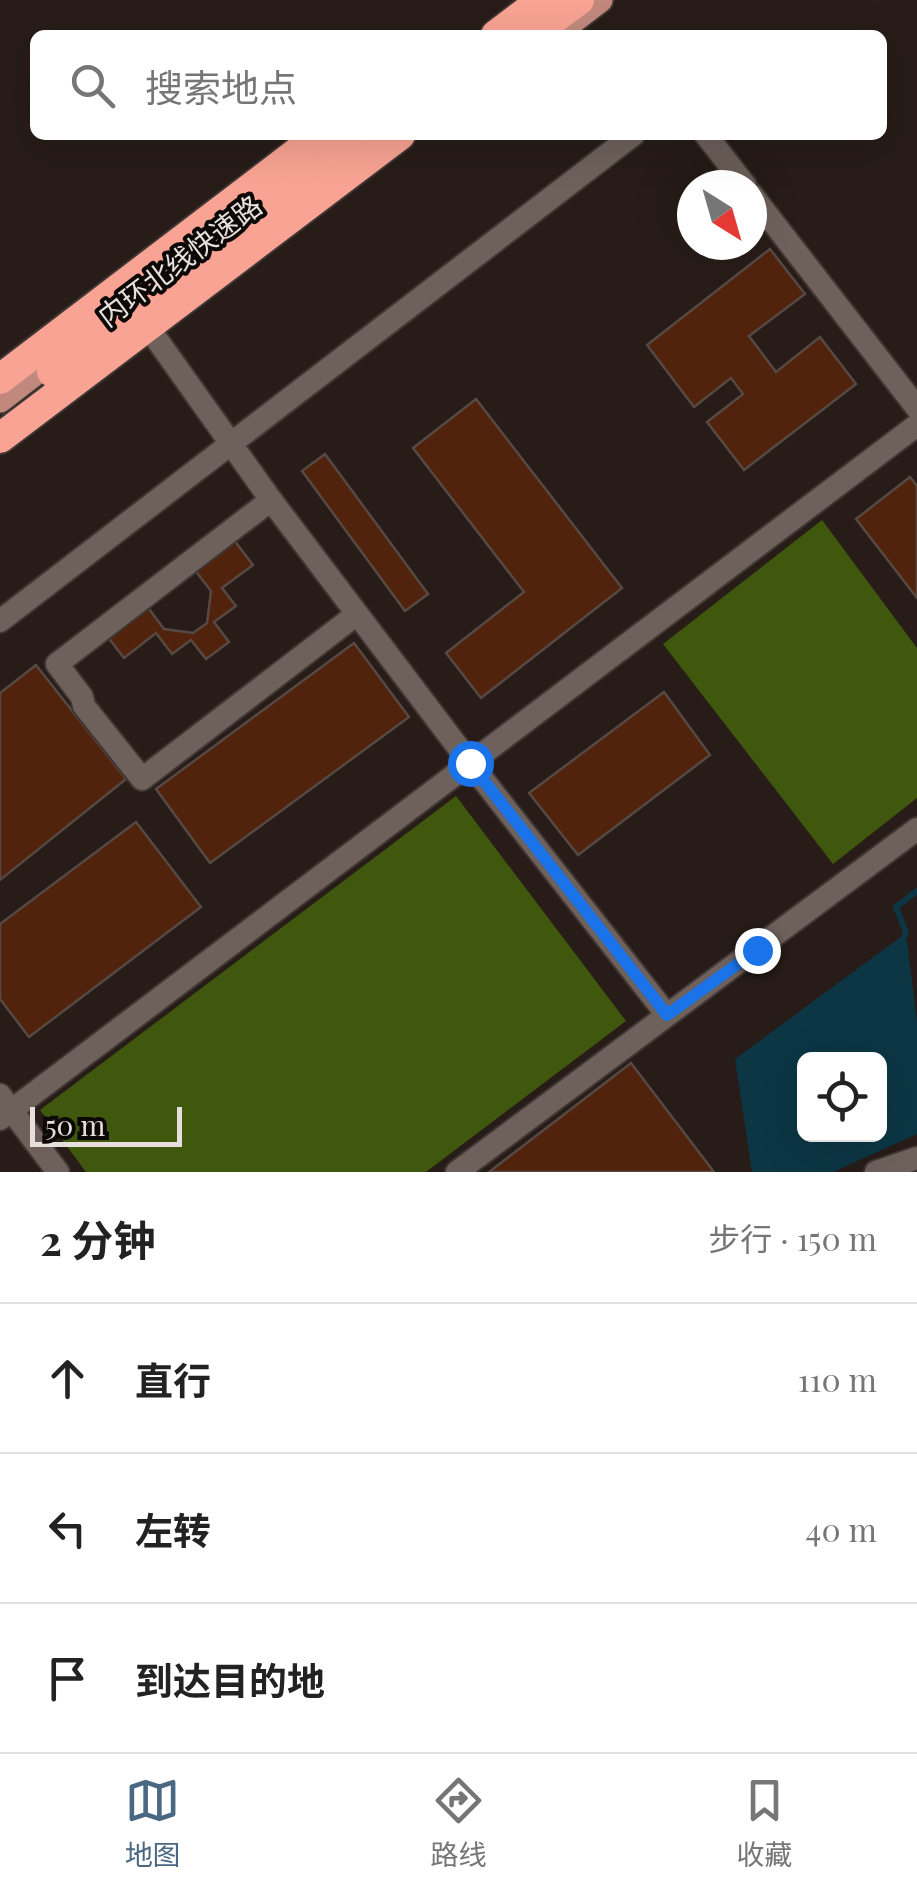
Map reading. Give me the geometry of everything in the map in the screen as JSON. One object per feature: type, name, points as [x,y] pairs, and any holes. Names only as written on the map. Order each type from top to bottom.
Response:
[{"type":"highway","points":[[503,30],[542,0]]},
{"type":"highway","points":[[539,30],[578,0]]},
{"type":"highway","points":[[0,380],[313,140]]},
{"type":"highway","name":"内环北线快速路","points":[[0,412],[357,140]]},
{"type":"highway","name":"内环北线快速路","points":[[0,438],[393,140]]},
{"type":"main road","points":[[486,30],[525,0]]},
{"type":"main road","points":[[561,30],[600,0]]},
{"type":"main road","points":[[0,400],[341,140]]},
{"type":"main road","points":[[0,450],[413,140]]},
{"type":"lane","points":[[0,621],[626,140]]},
{"type":"lane","points":[[710,140],[733,170]]},
{"type":"lane","points":[[767,213],[917,406]]},
{"type":"lane","points":[[153,334],[356,614],[667,1015]]},
{"type":"lane","points":[[58,1172],[4,1108],[917,425]]},
{"type":"lane","points":[[271,500],[57,664],[82,697],[84,706],[142,779],[356,614]]},
{"type":"lane","points":[[458,1172],[917,829]]},
{"type":"lane","points":[[876,1172],[917,1158]]},
{"type":"green space","points":[[822,520],[917,648],[917,798],[833,864],[663,644]]},
{"type":"green space","points":[[456,796],[626,1021],[426,1172],[86,1172],[40,1110]]},
{"type":"water","points":[[906,933],[917,1022],[917,1134],[833,1172],[752,1172],[735,1059]]},
{"type":"building","points":[[770,249],[805,294],[749,336],[776,372],[820,337],[856,384],[744,470],[707,422],[743,394],[731,378],[694,407],[647,345],[756,260],[767,260]]},
{"type":"building","points":[[476,399],[622,588],[481,698],[446,653],[524,592],[413,448]]},
{"type":"building","points":[[325,454],[428,594],[405,611],[302,471]]},
{"type":"building","points":[[910,477],[917,486],[917,598],[856,519]]},
{"type":"building","points":[[234,540],[253,565],[222,588],[236,606],[214,622],[229,642],[206,659],[191,640],[172,654],[156,633],[124,658],[107,636],[147,606],[164,629],[193,633],[207,623],[211,591],[194,569]]},
{"type":"building","points":[[354,643],[409,717],[210,863],[156,789]]},
{"type":"building","points":[[36,665],[126,779],[0,880],[0,693]]},
{"type":"building","points":[[664,692],[710,755],[578,855],[529,793]]},
{"type":"building","points":[[136,822],[201,907],[29,1037],[0,999],[0,924]]},
{"type":"building","points":[[631,1063],[714,1172],[489,1172]]},
{"type":"waterway","points":[[904,937],[896,907],[917,891]]},
{"type":"route","points":[[470,763],[667,1015],[757,950]]}]
